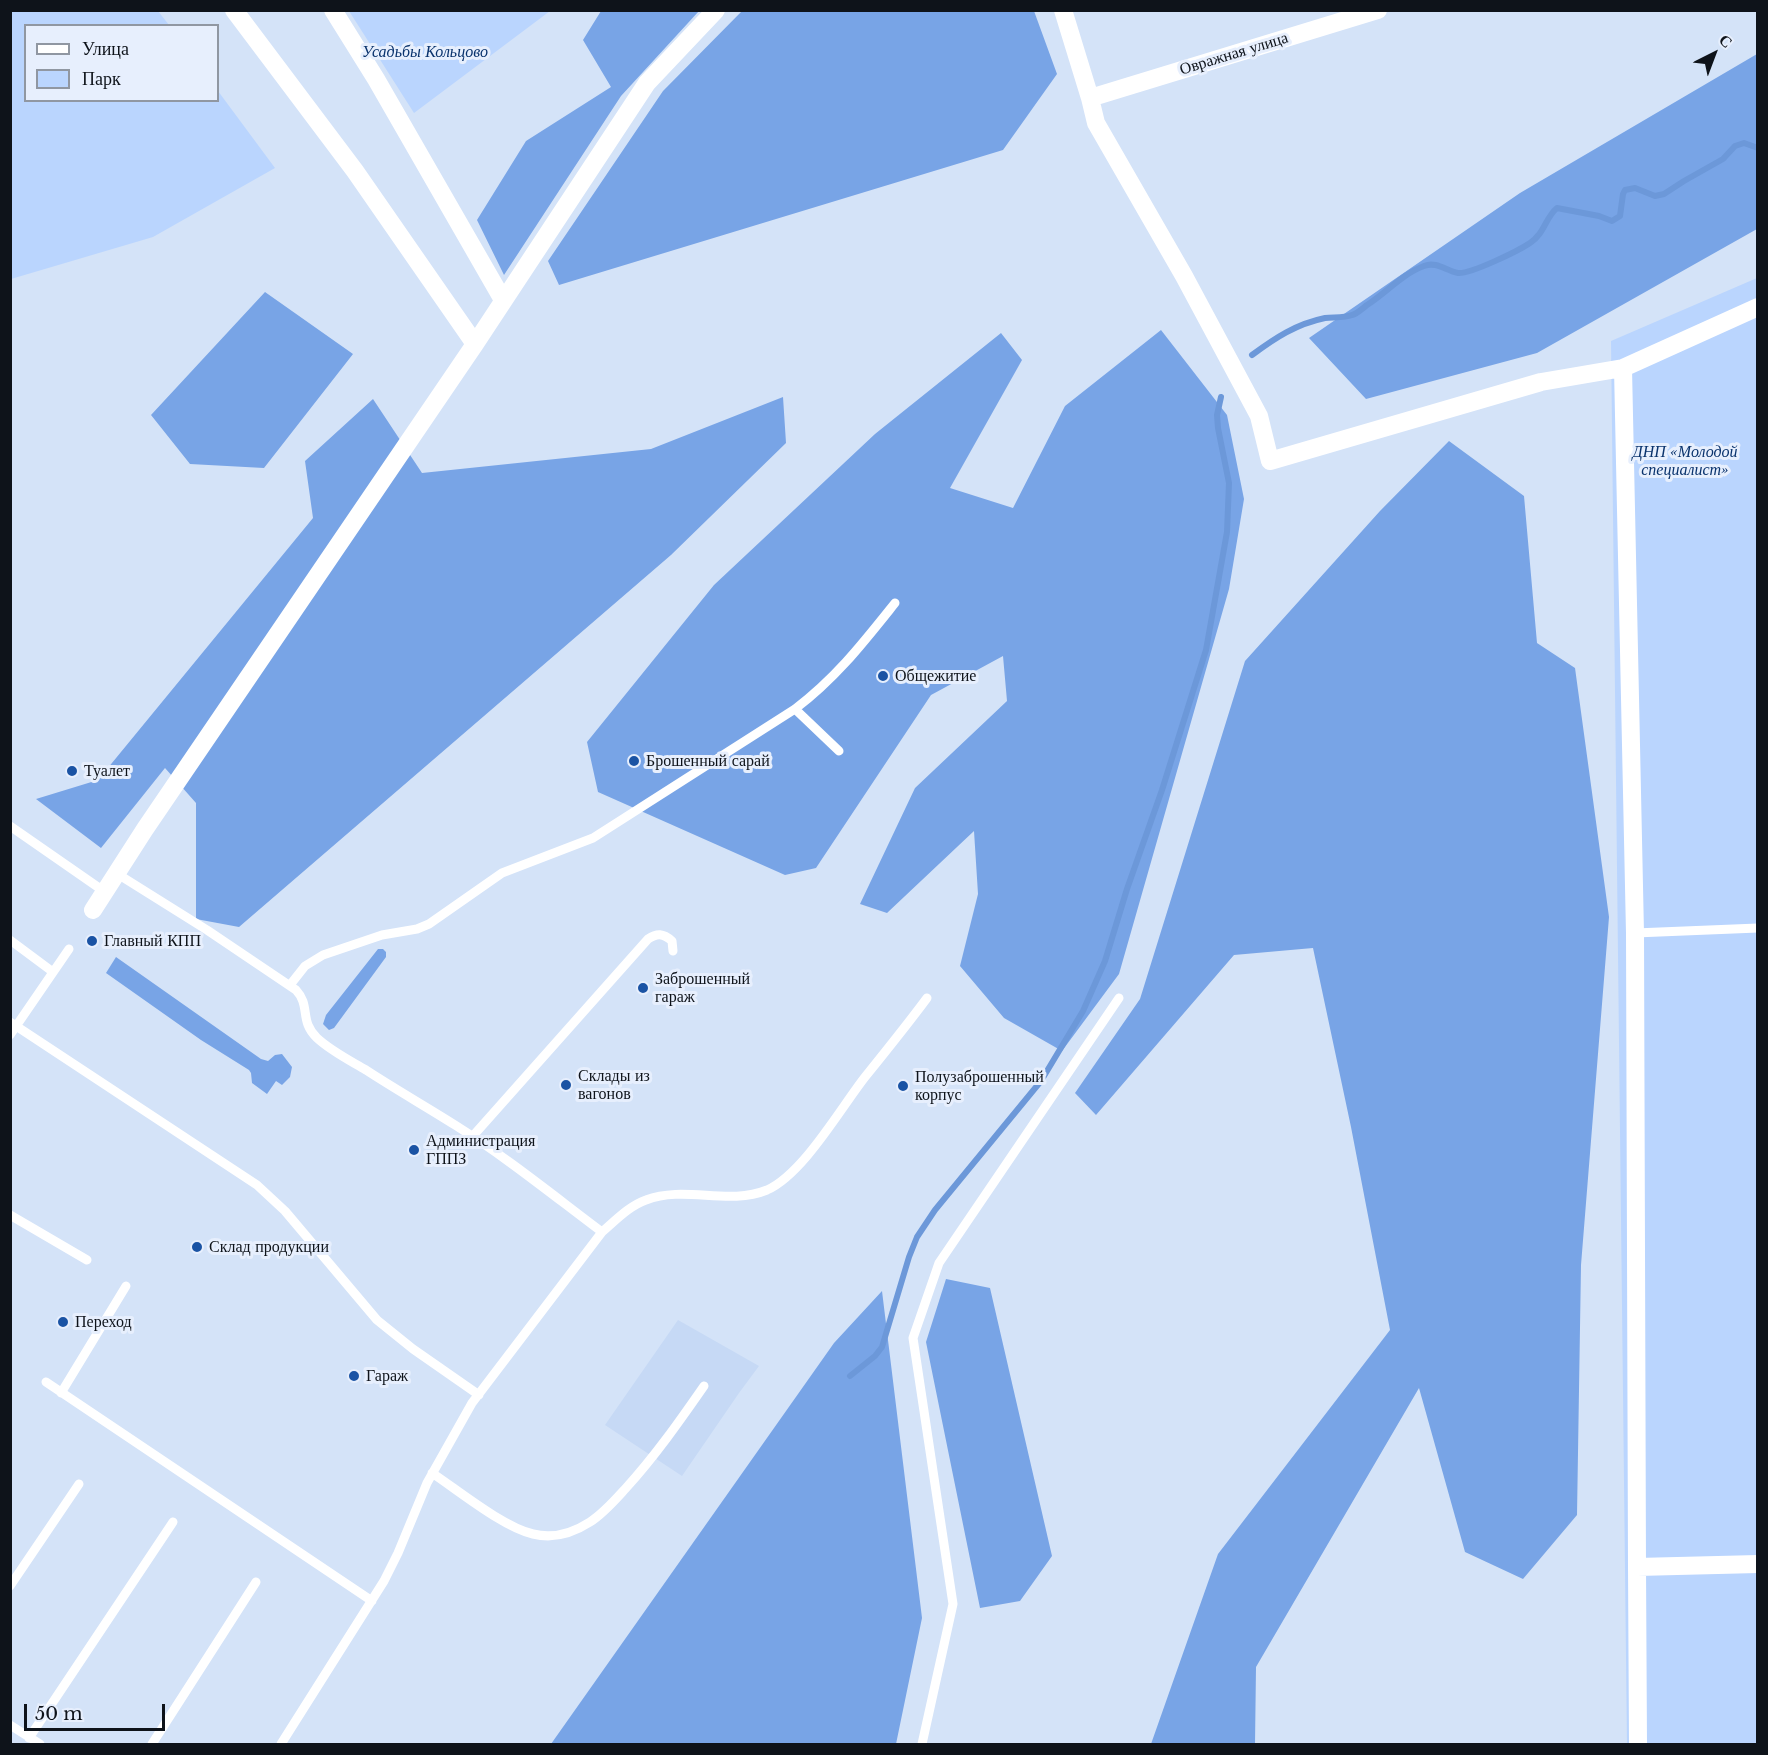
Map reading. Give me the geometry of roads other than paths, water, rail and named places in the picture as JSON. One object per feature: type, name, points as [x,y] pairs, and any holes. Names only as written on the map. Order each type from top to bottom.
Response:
[{"type":"street","points":[[234,10],[355,171],[475,344]]},
{"type":"street","points":[[333,10],[376,79],[503,300]]},
{"type":"street","points":[[93,910],[145,829],[475,344],[647,83],[716,10]]},
{"type":"street","points":[[1063,10],[1096,123],[1185,276],[1259,416],[1270,461],[1541,382],[1623,368],[1758,307]]},
{"type":"street","name":"Овражная улица","points":[[1090,98],[1378,10]]},
{"type":"street","points":[[1623,368],[1635,933],[1638,1744]]},
{"type":"street","points":[[1637,1567],[1758,1564]]},
{"type":"lane","points":[[290,985],[305,966],[323,955],[382,935],[417,929],[429,924],[502,873],[593,838],[795,709],[820,690],[858,650],[895,603]]},
{"type":"lane","points":[[795,709],[839,751]]},
{"type":"lane","points":[[10,826],[105,892]]},
{"type":"lane","points":[[116,873],[290,985],[301,995],[305,1004],[305,1020],[308,1027],[327,1047],[472,1137],[602,1232]]},
{"type":"lane","points":[[1635,933],[1758,928]]},
{"type":"lane","points":[[472,1137],[648,939],[655,934],[661,934],[672,940],[673,951]]},
{"type":"lane","points":[[10,940],[53,972]]},
{"type":"lane","points":[[69,949],[12,1028],[257,1185],[285,1211],[377,1320],[405,1343],[479,1395]]},
{"type":"lane","points":[[281,1744],[372,1601],[398,1553],[432,1473],[452,1437],[479,1395],[602,1232],[631,1207],[645,1200],[677,1193],[727,1197],[748,1195],[767,1189],[782,1180],[820,1140],[927,998]]},
{"type":"lane","points":[[922,1744],[953,1604],[914,1338],[939,1263],[1119,998]]},
{"type":"lane","points":[[10,1215],[87,1260]]},
{"type":"lane","points":[[61,1393],[126,1286]]},
{"type":"lane","points":[[45,1382],[372,1601]]},
{"type":"lane","points":[[432,1473],[520,1530],[535,1535],[552,1536],[571,1532],[589,1523],[605,1511],[639,1474],[666,1441],[704,1386]]},
{"type":"lane","points":[[10,1586],[79,1484]]},
{"type":"lane","points":[[29,1738],[173,1522]]},
{"type":"lane","points":[[152,1744],[256,1582]]},
{"type":"lane","points":[[10,1725],[40,1744]]},
{"type":"waterway","points":[[1252,355],[1295,328],[1325,318],[1346,317],[1356,313],[1416,269],[1437,265],[1454,272],[1464,272],[1524,247],[1535,239],[1557,208],[1599,216],[1612,221],[1620,216],[1625,190],[1635,188],[1655,196],[1664,194],[1723,159],[1735,146],[1744,143],[1758,148]]},
{"type":"waterway","points":[[850,1376],[875,1356],[882,1347],[917,1237],[935,1210],[1041,1081],[1083,1011],[1105,961],[1206,650],[1227,532],[1229,483],[1217,415],[1221,397]]},
{"type":"place","name":"Общежитие","points":[[883,676]]},
{"type":"place","name":"Брошенный сарай","points":[[634,761]]},
{"type":"place","name":"Туалет","points":[[72,771]]},
{"type":"place","name":"Главный КПП","points":[[92,941]]},
{"type":"place","name":"Заброшенный гараж","points":[[643,988]]},
{"type":"place","name":"Склады из вагонов","points":[[566,1085]]},
{"type":"place","name":"Полузаброшенный корпус","points":[[903,1086]]},
{"type":"place","name":"Администрация ГППЗ","points":[[414,1150]]},
{"type":"place","name":"Склад продукции","points":[[197,1247]]},
{"type":"place","name":"Переход","points":[[63,1322]]},
{"type":"place","name":"Гараж","points":[[354,1376]]},
{"type":"park label","name":"Усадьбы Кольцово","points":[[425,52]]},
{"type":"park label","name":"ДНП «Молодой специалист»","points":[[1685,461]]}]
